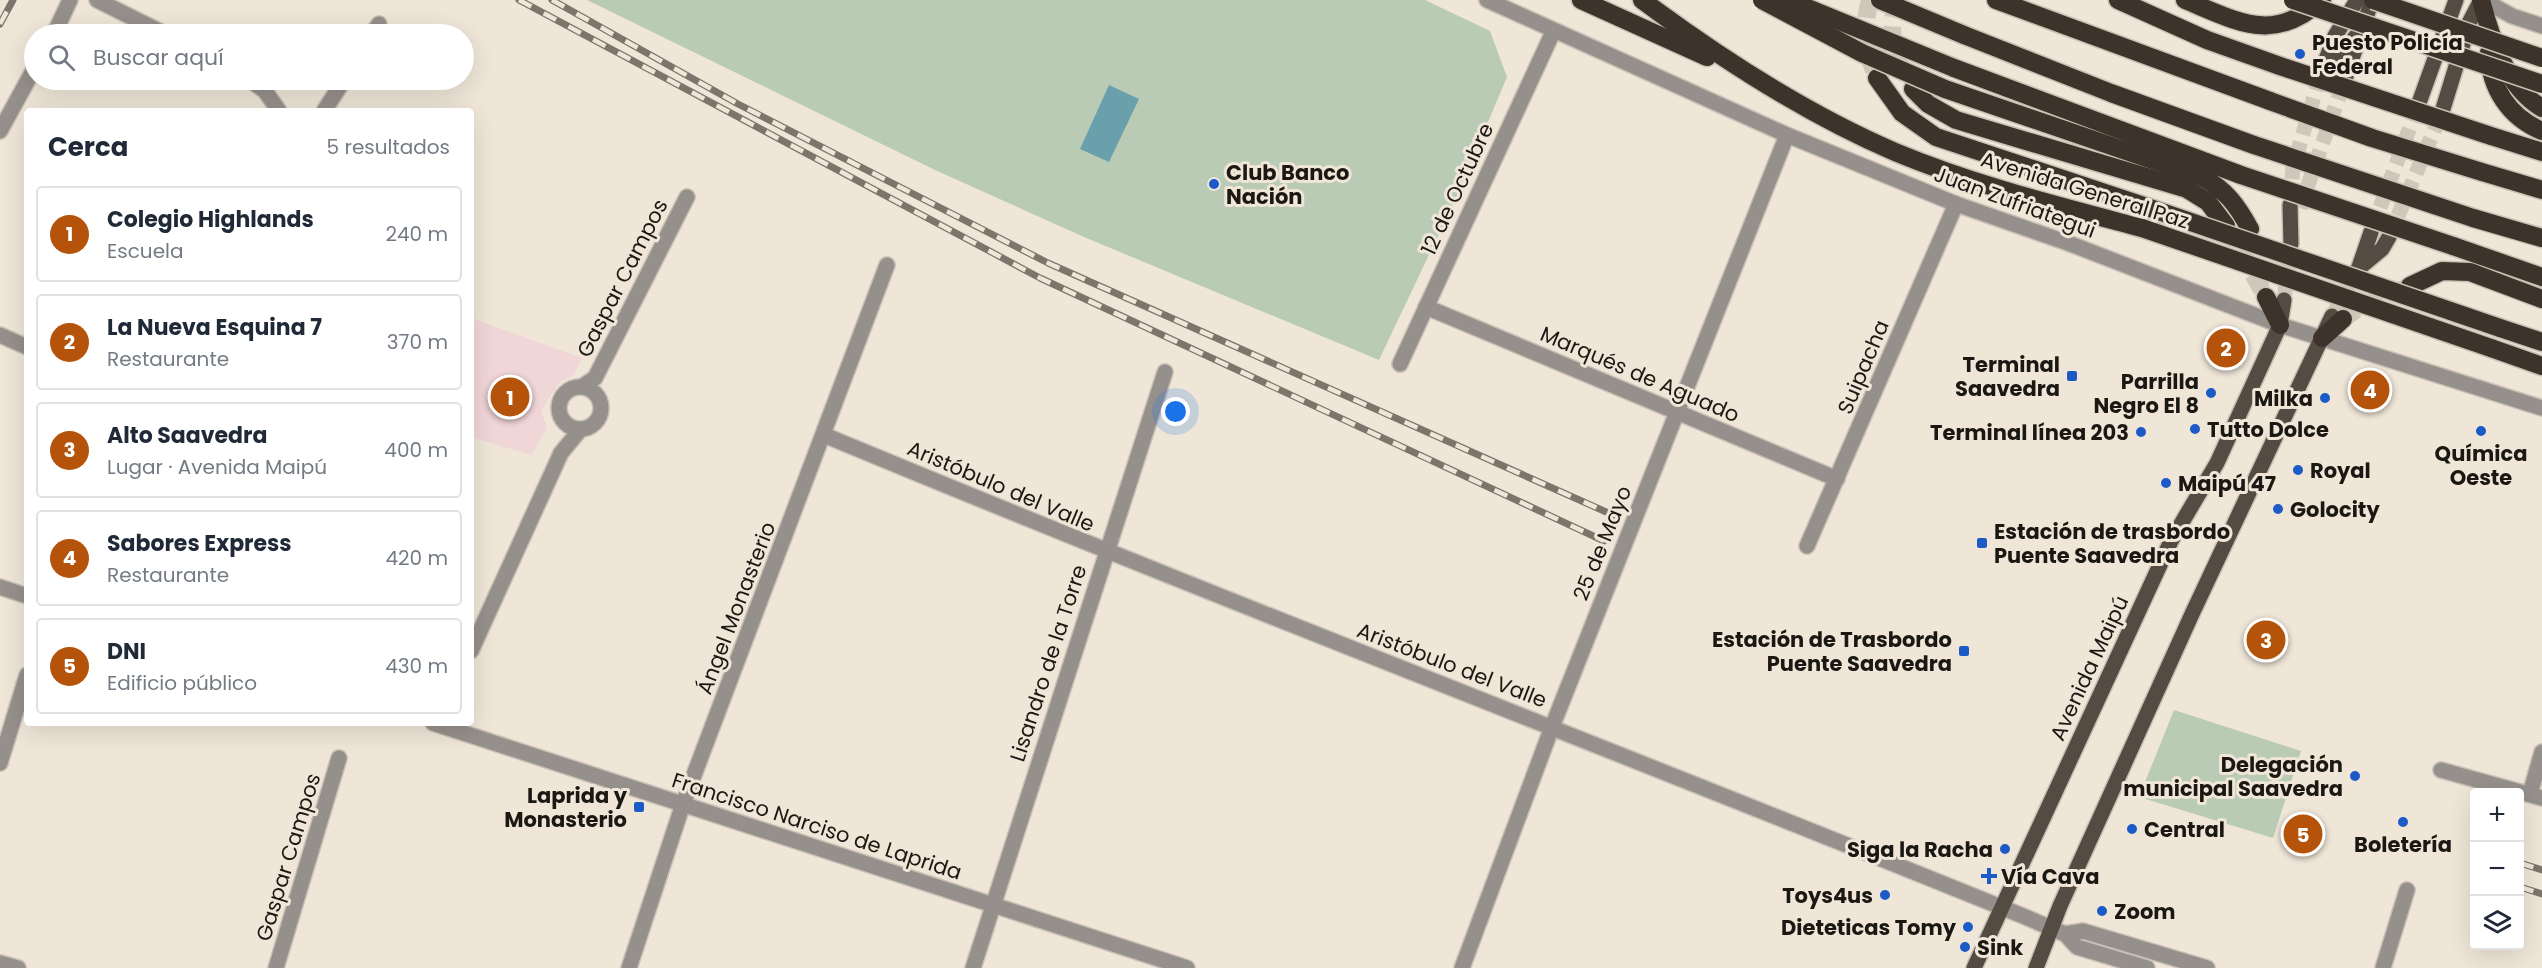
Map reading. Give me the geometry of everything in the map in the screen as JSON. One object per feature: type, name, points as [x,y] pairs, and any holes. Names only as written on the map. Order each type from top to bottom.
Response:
[{"type":"highway","points":[[1581,0],[1756,79]]},
{"type":"highway","name":"Avenida General Paz","points":[[1642,0],[1756,79],[1893,151],[1936,168],[2142,228],[2542,366]]},
{"type":"highway","points":[[1762,0],[1862,53],[1946,89],[2202,177],[2230,197],[2250,229]]},
{"type":"highway","points":[[1788,0],[1954,68],[2241,175],[2542,277]]},
{"type":"highway","points":[[1880,0],[2111,93],[2254,145],[2472,218],[2542,238]]},
{"type":"highway","points":[[1996,0],[2372,138],[2542,190]]},
{"type":"highway","points":[[2118,0],[2207,39],[2280,66],[2542,152]]},
{"type":"highway","points":[[2186,0],[2241,22],[2265,27],[2289,23],[2322,0]]},
{"type":"highway","points":[[2293,0],[2542,84]]},
{"type":"highway","points":[[2373,0],[2542,58]]},
{"type":"highway","points":[[2482,0],[2488,28],[2490,71],[2496,87],[2511,110],[2521,120],[2542,131]]},
{"type":"highway","points":[[2488,28],[2513,80],[2526,96],[2542,108]]},
{"type":"highway","points":[[1877,78],[1902,113],[1936,137],[2542,342]]},
{"type":"highway","points":[[1913,89],[1928,104],[1956,120],[2187,189],[2208,202],[2226,226]]},
{"type":"highway","points":[[2410,286],[2442,272],[2470,272],[2542,299]]},
{"type":"highway","points":[[2274,299],[2280,325]]},
{"type":"highway","points":[[2322,338],[2338,317]]},
{"type":"main road","points":[[2357,0],[2335,36],[2319,76],[2362,30]]},
{"type":"main road","points":[[2345,79],[2373,0]]},
{"type":"main road","points":[[2419,103],[2456,0]]},
{"type":"main road","points":[[2442,112],[2470,21],[2482,0]]},
{"type":"main road","points":[[2291,244],[2295,206]]},
{"type":"main road","points":[[2371,232],[2358,269],[2382,249],[2389,237]]},
{"type":"main road","name":"Avenida Maipú","points":[[1974,968],[2171,541],[2217,463],[2280,325]]},
{"type":"main road","points":[[2036,968],[2058,931],[2196,605],[2322,338]]},
{"type":"street","points":[[59,24],[70,0]]},
{"type":"street","points":[[97,0],[145,24]]},
{"type":"street","name":"Juan Zufriategui","points":[[1487,0],[1553,32],[1787,135],[1956,204],[2068,243],[2280,325],[2542,408]]},
{"type":"street","points":[[2482,0],[2512,16],[2542,26]]},
{"type":"street","name":"12 de Octubre","points":[[1400,364],[1553,32]]},
{"type":"street","points":[[0,131],[24,87]]},
{"type":"street","points":[[264,90],[277,108]]},
{"type":"street","points":[[326,108],[338,90]]},
{"type":"street","name":"25 de Mayo","points":[[1462,968],[1552,727],[1787,135]]},
{"type":"street","name":"Gaspar Campos","points":[[591,386],[687,197]]},
{"type":"street","name":"Suipacha","points":[[1807,546],[1956,204]]},
{"type":"street","name":"Ángel Monasterio","points":[[629,968],[683,804],[887,265]]},
{"type":"street","name":"Marqués de Aguado","points":[[1426,307],[1837,479]]},
{"type":"street","points":[[0,334],[24,346]]},
{"type":"street","name":"Lisandro de la Torre","points":[[973,968],[1165,372]]},
{"type":"street","points":[[474,644],[561,453],[580,430],[594,425],[602,413],[600,398],[591,386],[571,388],[562,397],[559,408],[564,422],[561,453]]},
{"type":"street","points":[[564,422],[580,430]]},
{"type":"street","name":"Aristóbulo del Valle","points":[[824,435],[1106,553],[1552,727],[2001,907],[2058,931],[2077,947],[2147,968]]},
{"type":"street","points":[[0,587],[24,595]]},
{"type":"street","points":[[0,763],[24,685]]},
{"type":"street","name":"Francisco Narciso de Laprida","points":[[444,726],[1187,968]]},
{"type":"street","points":[[2441,770],[2536,796],[2542,752]]},
{"type":"street","name":"Gaspar Campos","points":[[276,968],[339,758]]},
{"type":"street","points":[[2384,968],[2407,890]]},
{"type":"street","name":"Aristóbulo del Valle","points":[[2058,931],[2083,931],[2207,968]]},
{"type":"street","points":[[0,963],[18,968]]},
{"type":"shaded area","points":[[474,319],[582,358],[573,376],[559,383],[541,411],[547,428],[531,455],[474,438]]},
{"type":"green space","name":"Club Banco Nación","points":[[587,0],[1425,0],[1490,31],[1507,77],[1456,198],[1379,360],[1084,237],[935,170]]},
{"type":"green space","points":[[2174,710],[2301,751],[2273,838],[2139,797]]},
{"type":"water","points":[[1109,85],[1139,99],[1109,162],[1080,149]]},
{"type":"tunnel","points":[[1870,0],[1866,20],[1866,40],[1877,78]]},
{"type":"tunnel","points":[[1898,0],[1893,21],[1893,40],[1897,58],[1906,78]]},
{"type":"tunnel","points":[[2290,202],[2293,167],[2322,70]]},
{"type":"tunnel","points":[[2300,208],[2345,79]]},
{"type":"tunnel","points":[[2372,229],[2419,103]]},
{"type":"tunnel","points":[[2389,237],[2442,112]]},
{"type":"tunnel","points":[[2227,227],[2266,297]]},
{"type":"tunnel","points":[[2284,300],[2291,244]]},
{"type":"tunnel","points":[[2332,316],[2358,269]]},
{"type":"tunnel","points":[[2343,319],[2355,310],[2406,288]]},
{"type":"railway","points":[[0,24],[13,0]]},
{"type":"railway","points":[[519,0],[1040,278],[1604,541]]},
{"type":"railway","points":[[552,0],[738,104],[1048,263],[1613,515]]},
{"type":"railway","points":[[2524,864],[2542,870]]},
{"type":"railway","points":[[2524,888],[2542,894]]},
{"type":"place","name":"Puesto Policía Federal","points":[[2300,54]]},
{"type":"place","name":"Club Banco Nación","points":[[1214,184]]},
{"type":"place","name":"La Nueva Esquina 7","points":[[2226,348]]},
{"type":"place","name":"Terminal Saavedra","points":[[2072,376]]},
{"type":"place","name":"Sabores Express","points":[[2370,390]]},
{"type":"place","name":"Parrilla Negro El 8","points":[[2211,393]]},
{"type":"place","name":"Colegio Highlands","points":[[510,397]]},
{"type":"place","name":"Milka","points":[[2325,398]]},
{"type":"place","name":"Tutto Dolce","points":[[2195,429]]},
{"type":"place","name":"Química Oeste","points":[[2481,431]]},
{"type":"place","name":"Terminal línea 203","points":[[2141,432]]},
{"type":"place","name":"Royal","points":[[2298,470]]},
{"type":"place","name":"Maipú 47","points":[[2166,483]]},
{"type":"place","name":"Golocity","points":[[2278,509]]},
{"type":"place","name":"Estación de trasbordo Puente Saavedra","points":[[1982,543]]},
{"type":"place","name":"Alto Saavedra","points":[[2266,640]]},
{"type":"place","name":"Estación de Trasbordo Puente Saavedra","points":[[1964,651]]},
{"type":"place","name":"Delegación municipal Saavedra","points":[[2355,776]]},
{"type":"place","name":"Laprida y Monasterio","points":[[639,807]]},
{"type":"place","name":"Boletería","points":[[2403,822]]},
{"type":"place","name":"Central","points":[[2132,829]]},
{"type":"place","name":"DNI","points":[[2303,834]]},
{"type":"place","name":"Siga la Racha","points":[[2005,849]]},
{"type":"place","name":"Vía Cava","points":[[1989,876]]},
{"type":"place","name":"Toys4us","points":[[1885,895]]},
{"type":"place","name":"Zoom","points":[[2102,911]]},
{"type":"place","name":"Dieteticas Tomy","points":[[1968,927]]},
{"type":"place","name":"Sink","points":[[1965,947]]}]
